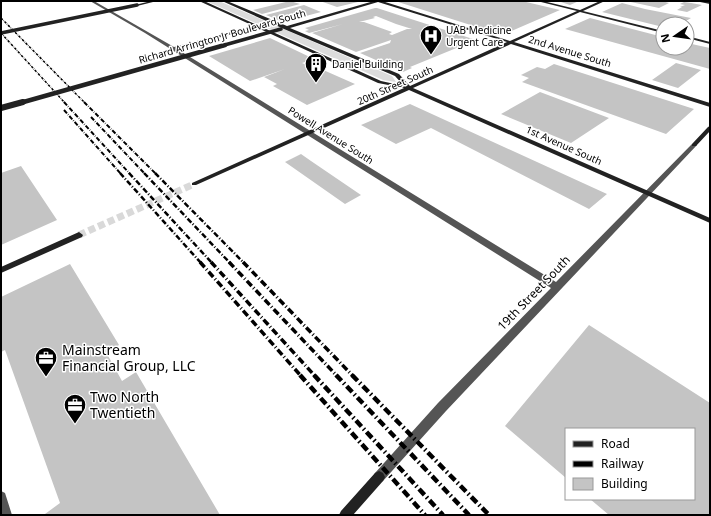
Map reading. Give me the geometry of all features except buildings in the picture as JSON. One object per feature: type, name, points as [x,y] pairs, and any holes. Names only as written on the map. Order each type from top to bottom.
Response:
[{"type":"street","name":"Powell Avenue South","points":[[92,1],[173,49],[557,287]]},
{"type":"street","points":[[1,33],[155,1]]},
{"type":"street","name":"1st Avenue South","points":[[201,1],[380,82],[409,88],[710,221]]},
{"type":"street","name":"1st Avenue South","points":[[224,1],[284,28],[397,75],[409,88]]},
{"type":"street","name":"Richard Arrington Jr Boulevard South","points":[[1,108],[379,1]]},
{"type":"street","name":"2nd Avenue South","points":[[379,1],[710,104]]},
{"type":"street","points":[[539,1],[655,30]]},
{"type":"street","name":"20th Street South","points":[[194,184],[603,1]]},
{"type":"street","points":[[701,1],[710,3]]},
{"type":"street","points":[[173,49],[257,26]]},
{"type":"street","points":[[695,39],[710,43]]},
{"type":"street","name":"19th Street South","points":[[345,515],[442,407],[710,128]]},
{"type":"street","points":[[1,270],[79,235]]},
{"type":"street","points":[[1,497],[6,515]]},
{"type":"shaded area","points":[[206,1],[219,1],[392,76],[396,82],[383,80]]},
{"type":"tunnel","points":[[79,235],[194,184]]},
{"type":"railway","points":[[1,18],[85,103]]},
{"type":"railway","points":[[1,33],[65,103]]},
{"type":"railway","points":[[64,102],[130,174]]},
{"type":"railway","points":[[85,103],[155,173]]},
{"type":"railway","points":[[64,110],[121,174]]},
{"type":"railway","points":[[91,117],[145,174]]},
{"type":"railway","points":[[120,173],[201,263]]},
{"type":"railway","points":[[129,173],[212,263]]},
{"type":"railway","points":[[144,173],[230,263]]},
{"type":"railway","points":[[155,173],[244,263]]},
{"type":"railway","points":[[200,262],[301,376]]},
{"type":"railway","points":[[211,262],[315,376]]},
{"type":"railway","points":[[229,262],[337,376]]},
{"type":"railway","points":[[243,262],[353,376]]},
{"type":"railway","points":[[300,375],[425,515]]},
{"type":"railway","points":[[314,375],[443,515]]},
{"type":"railway","points":[[336,375],[469,515]]},
{"type":"railway","points":[[352,375],[489,515]]},
{"type":"place","name":"UAB Medicine Urgent Care","points":[[431,56]]},
{"type":"place","name":"Daniel Building","points":[[316,84]]},
{"type":"place","name":"Mainstream Financial Group, LLC","points":[[46,378]]},
{"type":"place","name":"Two North Twentieth","points":[[75,424]]}]
